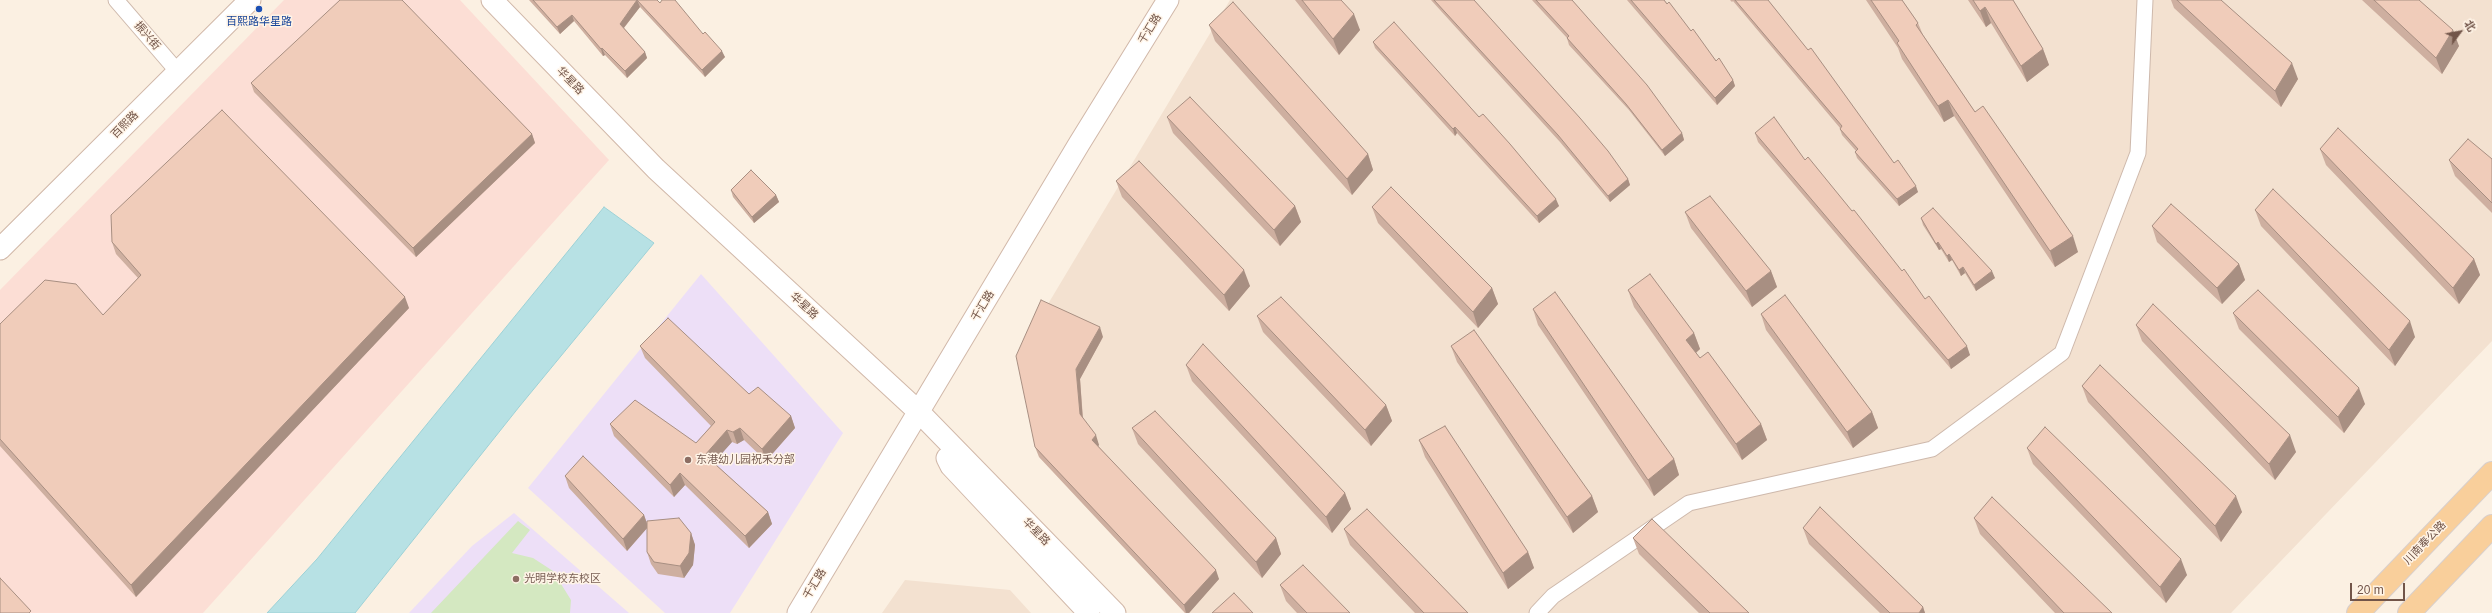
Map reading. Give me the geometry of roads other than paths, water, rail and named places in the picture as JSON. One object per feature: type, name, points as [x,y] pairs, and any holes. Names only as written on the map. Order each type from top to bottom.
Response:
[{"type":"main road","name":"川南奉公路","points":[[2358,613],[2492,473]]},
{"type":"main road","points":[[2409,613],[2492,526]]},
{"type":"street","name":"振兴街","points":[[116,0],[178,72]]},
{"type":"street","name":"百熙路","points":[[0,249],[250,0]]},
{"type":"street","name":"华星路","points":[[492,0],[656,169],[920,413],[1115,613]]},
{"type":"street","name":"千汇路","points":[[798,613],[920,413],[1079,144],[1168,0]]},
{"type":"street","points":[[1537,613],[1553,596],[1689,503],[1932,449],[2062,353],[2138,153],[2145,0]]},
{"type":"street","points":[[920,413],[951,466],[1089,613]]},
{"type":"water","points":[[604,207],[654,243],[519,407],[355,613],[267,613],[317,559]]},
{"type":"place","name":"百熙路华星路","points":[[259,9]]},
{"type":"place","name":"东港幼儿园祝禾分部","points":[[688,460]]},
{"type":"place","name":"光明学校东校区","points":[[516,579]]}]
